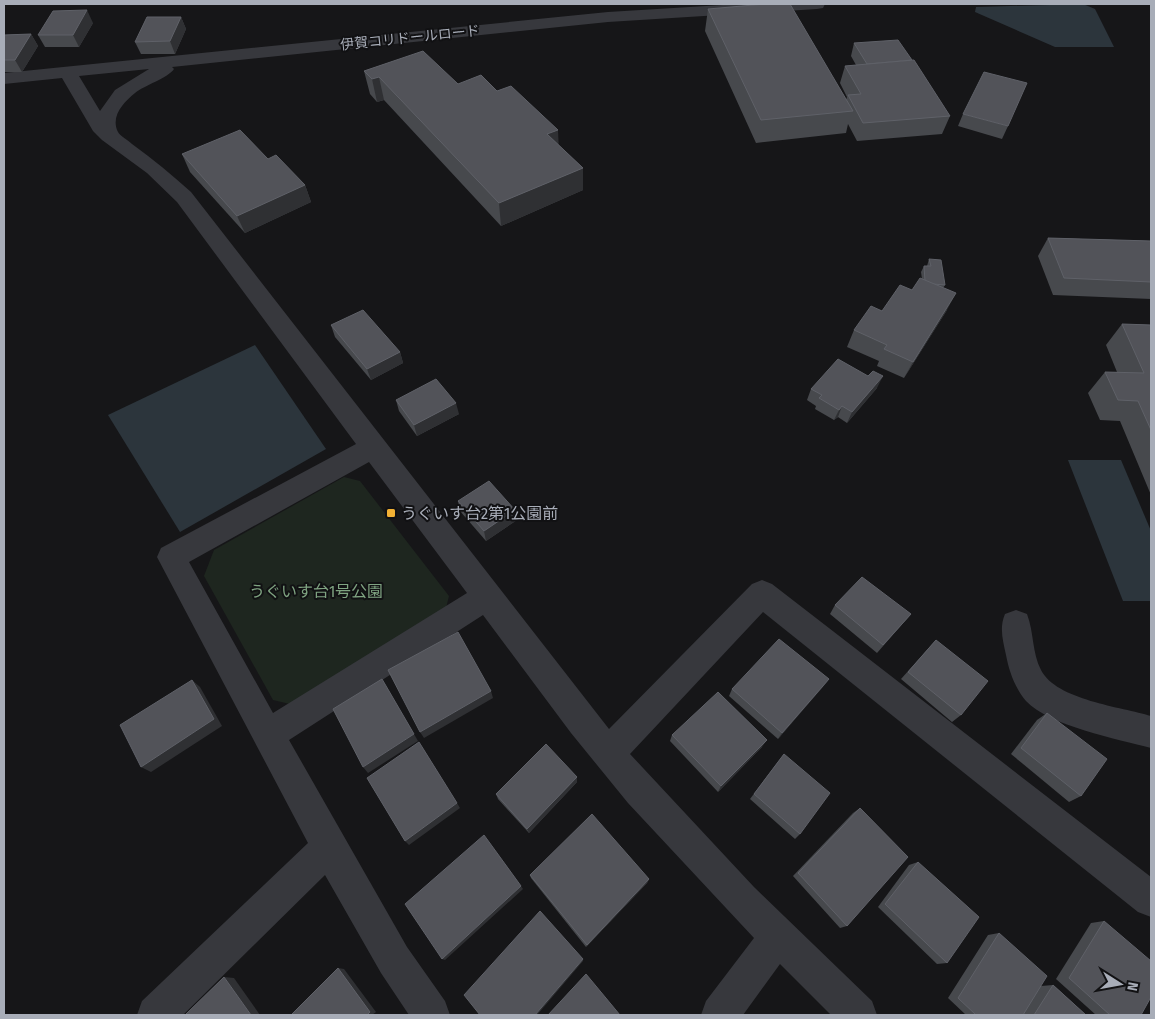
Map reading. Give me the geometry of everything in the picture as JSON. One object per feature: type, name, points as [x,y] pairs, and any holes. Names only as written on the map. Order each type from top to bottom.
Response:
[{"type":"street","name":"伊賀コリドールロード","points":[[4,78],[195,59],[607,10],[817,4]]},
{"type":"street","points":[[109,136],[105,127],[106,120],[113,106],[130,86],[156,72],[195,59]]},
{"type":"street","points":[[68,72],[94,120],[109,136],[154,169],[184,197],[486,597],[608,753],[647,798],[778,937],[858,1015]]},
{"type":"street","points":[[373,447],[171,557],[329,847],[394,960],[431,1015]]},
{"type":"street","points":[[608,753],[762,593],[1151,899]]},
{"type":"street","points":[[268,735],[486,597]]},
{"type":"street","points":[[1016,624],[1030,681],[1048,699],[1068,710],[1136,726],[1151,732]]},
{"type":"street","points":[[156,1015],[329,847]]},
{"type":"street","points":[[720,1015],[778,937]]},
{"type":"green space","name":"うぐいす台1号公園","points":[[344,477],[360,481],[449,596],[446,608],[294,705],[273,700],[204,576],[214,550]]},
{"type":"shaded area","points":[[1083,4],[1095,9],[1114,47],[1055,47],[975,12],[976,7]]},
{"type":"shaded area","points":[[255,345],[326,449],[180,532],[108,415]]},
{"type":"shaded area","points":[[1068,460],[1121,460],[1151,531],[1151,601],[1123,601]]},
{"type":"building","points":[[765,4],[790,4],[853,111],[761,120],[708,9]]},
{"type":"building","points":[[87,10],[73,35],[38,35],[53,11]]},
{"type":"building","points":[[147,17],[181,17],[170,41],[135,42]]},
{"type":"building","points":[[31,34],[15,60],[4,60],[4,35]]},
{"type":"building","points":[[898,40],[912,60],[867,64],[854,43]]},
{"type":"building","points":[[423,51],[458,84],[481,75],[497,91],[511,86],[558,130],[547,134],[583,168],[499,203],[379,77],[372,79],[364,71]]},
{"type":"building","points":[[914,60],[950,116],[863,123],[848,95],[861,94],[845,66]]},
{"type":"building","points":[[984,72],[1027,83],[1008,126],[963,114]]},
{"type":"building","points":[[240,130],[268,159],[276,155],[305,185],[237,216],[182,154]]},
{"type":"building","points":[[1048,238],[1151,241],[1151,282],[1064,278]]},
{"type":"building","points":[[929,259],[941,260],[945,285],[925,281],[924,266],[931,266]]},
{"type":"building","points":[[920,278],[956,293],[913,362],[884,349],[887,345],[854,330],[871,306],[882,311],[900,285],[912,290]]},
{"type":"building","points":[[363,310],[400,352],[367,369],[331,325]]},
{"type":"building","points":[[1122,324],[1151,325],[1151,430],[1138,401],[1118,400],[1105,372],[1144,373]]},
{"type":"building","points":[[838,359],[868,376],[873,371],[883,376],[852,412],[842,406],[839,410],[819,398],[822,395],[811,389]]},
{"type":"building","points":[[436,379],[456,403],[414,425],[396,400]]},
{"type":"building","points":[[489,481],[515,510],[484,531],[458,501]]},
{"type":"building","points":[[862,577],[911,614],[883,645],[835,605]]},
{"type":"building","points":[[458,632],[491,691],[420,732],[388,670]]},
{"type":"building","points":[[779,639],[829,679],[782,733],[732,689]]},
{"type":"building","points":[[936,640],[988,681],[961,715],[908,672]]},
{"type":"building","points":[[382,679],[414,734],[363,767],[333,709]]},
{"type":"building","points":[[192,680],[214,719],[141,767],[120,725]]},
{"type":"building","points":[[718,692],[767,740],[721,786],[672,735]]},
{"type":"building","points":[[1047,713],[1107,759],[1081,796],[1021,748]]},
{"type":"building","points":[[419,742],[457,803],[405,841],[367,778]]},
{"type":"building","points":[[546,744],[577,777],[527,829],[496,794]]},
{"type":"building","points":[[784,754],[830,793],[800,834],[754,794]]},
{"type":"building","points":[[860,808],[908,857],[847,926],[798,873]]},
{"type":"building","points":[[592,814],[649,879],[587,945],[530,875]]},
{"type":"building","points":[[484,835],[521,886],[442,959],[405,904]]},
{"type":"building","points":[[918,862],[979,917],[947,963],[885,904]]},
{"type":"building","points":[[540,911],[583,959],[535,1015],[480,1015],[464,995]]},
{"type":"building","points":[[1104,921],[1151,961],[1151,997],[1141,1015],[1110,1015],[1069,978]]},
{"type":"building","points":[[999,933],[1047,976],[1023,1015],[976,1015],[958,998]]},
{"type":"building","points":[[338,968],[370,1012],[367,1015],[291,1015]]},
{"type":"building","points":[[586,974],[620,1015],[548,1015]]},
{"type":"building","points":[[224,977],[251,1015],[185,1015]]},
{"type":"building","points":[[1053,985],[1086,1015],[1034,1015]]},
{"type":"place","name":"うぐいす台2第1公園前","points":[[391,513]]}]
